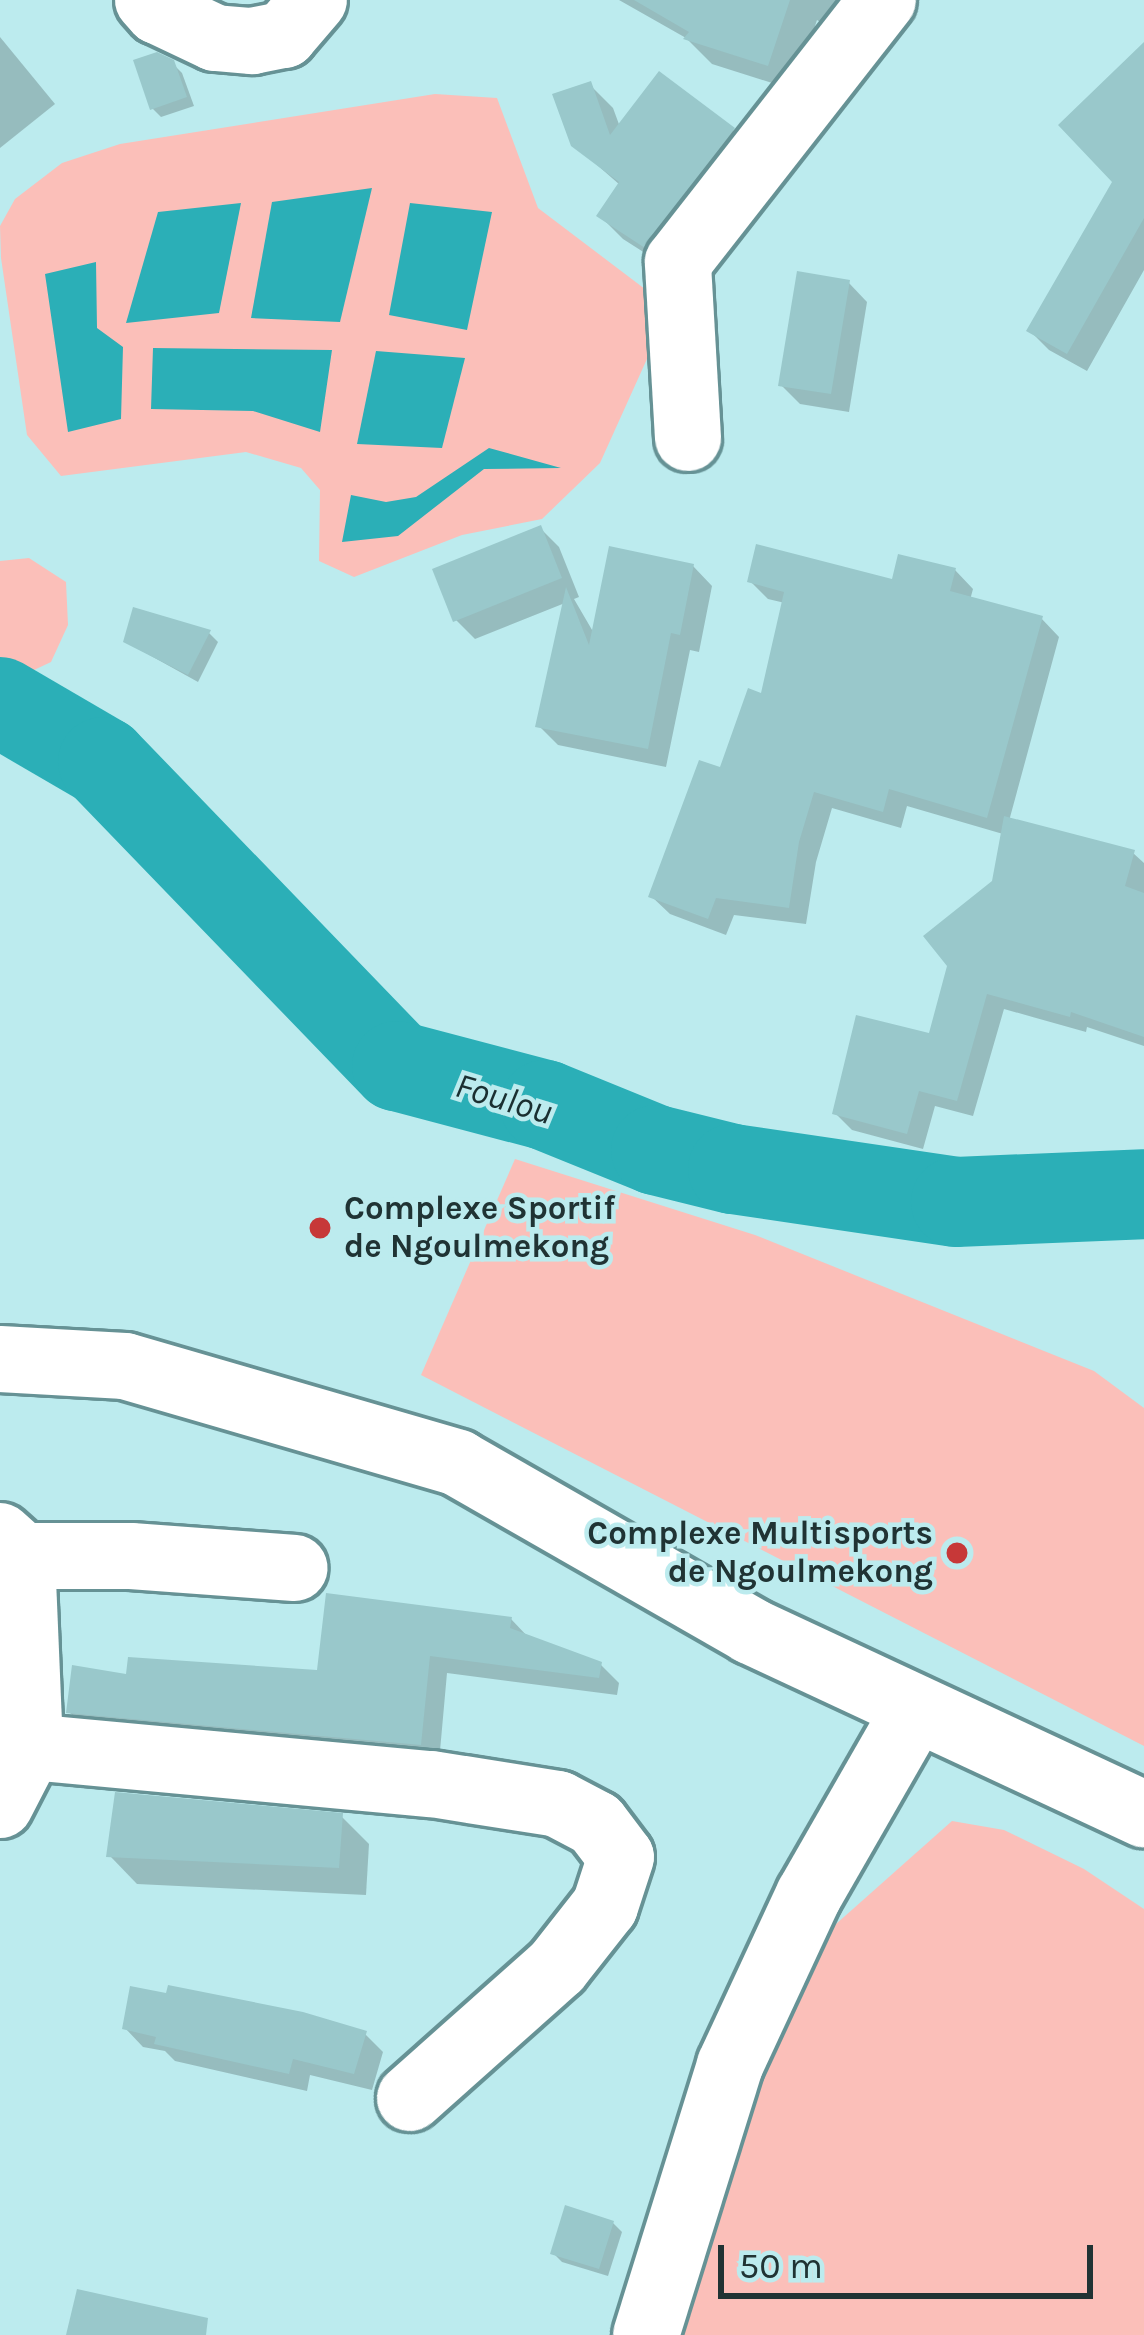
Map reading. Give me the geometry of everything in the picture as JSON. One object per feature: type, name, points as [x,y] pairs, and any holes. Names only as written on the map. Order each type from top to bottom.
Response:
[{"type":"street","points":[[148,0],[158,11],[215,38],[252,41],[284,35],[314,0]]},
{"type":"street","points":[[688,438],[678,262],[883,0]]},
{"type":"street","points":[[0,1359],[125,1366],[458,1462],[751,1631],[915,1710],[1048,1765],[1144,1814]]},
{"type":"street","points":[[0,1805],[30,1747],[11,1546],[295,1568]]},
{"type":"street","points":[[646,2335],[730,2065],[809,1895],[915,1710]]},
{"type":"street","points":[[30,1747],[433,1784],[558,1804],[596,1824],[621,1857],[605,1906],[557,1967],[410,2098]]},
{"type":"shaded area","points":[[435,94],[497,98],[538,208],[670,308],[600,463],[542,519],[462,535],[354,577],[319,561],[320,490],[301,468],[246,452],[61,476],[27,435],[1,258],[0,226],[15,199],[62,163],[120,144]]},
{"type":"shaded area","points":[[29,558],[66,582],[68,625],[51,662],[0,686],[0,561]]},
{"type":"shaded area","name":"Complexe Multisports de Ngoulmekong","points":[[515,1159],[755,1235],[1094,1371],[1144,1408],[1144,1746],[421,1375]]},
{"type":"shaded area","points":[[952,1821],[1004,1830],[1084,1869],[1144,1909],[1144,2335],[670,2335],[792,1985],[818,1940]]},
{"type":"water","points":[[372,188],[340,322],[251,318],[272,202]]},
{"type":"water","points":[[241,203],[219,313],[126,323],[158,212]]},
{"type":"water","points":[[410,203],[492,212],[467,330],[389,315]]},
{"type":"water","points":[[96,262],[97,328],[123,347],[121,419],[68,432],[45,274]]},
{"type":"water","points":[[153,348],[332,350],[320,432],[253,411],[151,409]]},
{"type":"water","points":[[376,351],[465,358],[442,448],[357,444]]},
{"type":"water","points":[[489,448],[561,468],[484,469],[398,536],[342,542],[351,495],[386,502],[416,497]]},
{"type":"building","points":[[634,0],[790,0],[768,66],[683,39],[689,32]]},
{"type":"building","points":[[1144,42],[1144,218],[1067,354],[1026,331],[1112,182],[1058,125]]},
{"type":"building","points":[[157,52],[174,60],[187,97],[150,110],[133,60]]},
{"type":"building","points":[[659,71],[735,128],[645,248],[596,216],[619,182],[571,146],[552,94],[591,81],[610,135]]},
{"type":"building","points":[[797,271],[850,280],[831,394],[778,386]]},
{"type":"building","points":[[541,525],[562,578],[453,622],[432,569]]},
{"type":"building","points":[[756,544],[892,579],[898,554],[956,568],[950,591],[1043,616],[987,818],[889,789],[883,812],[814,792],[799,842],[789,908],[716,898],[708,919],[648,897],[699,760],[720,767],[748,688],[761,693],[784,592],[747,582]]},
{"type":"building","points":[[609,546],[694,564],[680,635],[671,633],[648,749],[535,727],[566,587],[589,645]]},
{"type":"building","points":[[133,607],[211,630],[188,675],[123,642]]},
{"type":"building","points":[[1004,816],[1135,850],[1125,886],[1144,893],[1144,1037],[1071,1012],[1070,1017],[987,994],[957,1101],[919,1091],[907,1134],[832,1114],[856,1015],[929,1033],[947,966],[923,936],[992,881]]},
{"type":"building","points":[[326,1593],[512,1617],[510,1628],[602,1662],[599,1678],[430,1656],[421,1745],[66,1713],[72,1665],[126,1674],[128,1657],[317,1670]]},
{"type":"building","points":[[115,1792],[343,1813],[339,1868],[106,1857]]},
{"type":"building","points":[[168,1985],[303,2012],[367,2031],[354,2074],[293,2059],[289,2074],[154,2044],[156,2037],[122,2029],[130,1986],[166,1993]]},
{"type":"building","points":[[565,2205],[614,2221],[599,2269],[550,2254]]},
{"type":"building","points":[[77,2289],[208,2318],[206,2335],[66,2335]]},
{"type":"waterway","name":"Foulou","points":[[0,702],[103,762],[397,1066],[545,1105],[656,1150],[733,1169],[956,1202],[1144,1194]]},
{"type":"place","name":"Complexe Sportif de Ngoulmekong","points":[[320,1228]]},
{"type":"place","name":"Complexe Multisports de Ngoulmekong","points":[[957,1553]]}]
